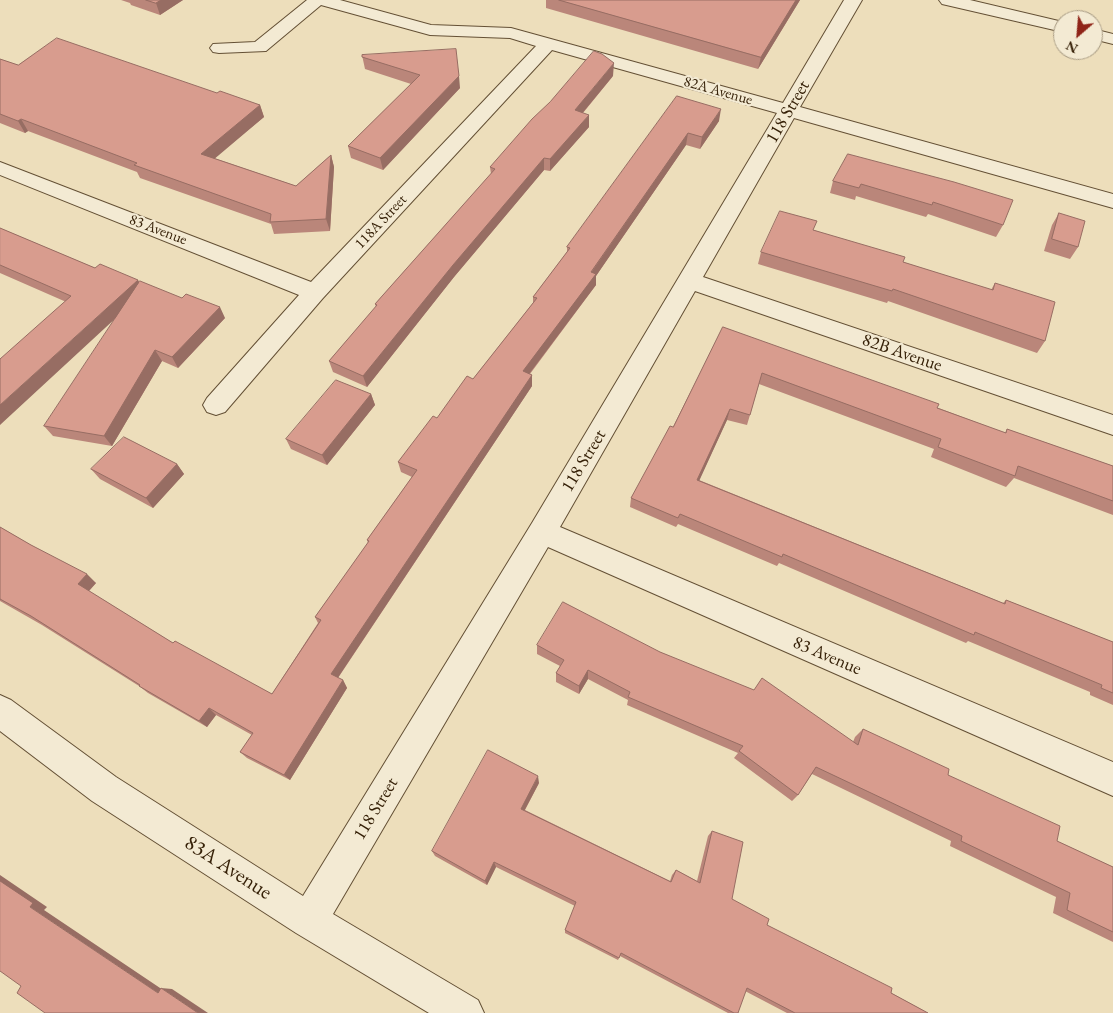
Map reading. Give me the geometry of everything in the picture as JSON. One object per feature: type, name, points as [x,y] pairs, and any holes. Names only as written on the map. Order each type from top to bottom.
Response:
[{"type":"street","points":[[219,48],[260,47],[317,0]]},
{"type":"street","name":"82A Avenue","points":[[320,0],[430,30],[511,33],[1113,201]]},
{"type":"street","name":"118 Street","points":[[309,920],[542,532],[853,0]]},
{"type":"street","points":[[948,0],[1053,25]]},
{"type":"street","name":"118A Street","points":[[216,405],[315,292],[549,43]]},
{"type":"street","name":"83 Avenue","points":[[0,168],[315,292]]},
{"type":"street","name":"82B Avenue","points":[[690,281],[1113,425]]},
{"type":"street","name":"83 Avenue","points":[[542,532],[1113,780]]},
{"type":"street","name":"83A Avenue","points":[[0,711],[104,789],[309,920],[464,1013]]},
{"type":"building","points":[[146,0],[161,0],[156,3]]},
{"type":"building","points":[[559,0],[796,0],[761,57]]},
{"type":"building","points":[[57,38],[217,93],[220,91],[260,105],[201,154],[296,186],[331,155],[326,219],[270,222],[271,214],[134,165],[137,163],[21,119],[18,121],[0,114],[0,59],[18,65]]},
{"type":"building","points":[[456,49],[459,76],[380,158],[348,146],[420,75],[362,57],[362,55]]},
{"type":"building","points":[[594,51],[602,54],[614,63],[575,110],[589,115],[550,159],[544,158],[453,265],[363,376],[329,361],[377,305],[375,304],[495,169],[490,167]]},
{"type":"building","points":[[677,96],[721,109],[702,137],[688,133],[591,272],[596,274],[523,371],[532,375],[331,674],[343,680],[284,775],[240,752],[253,733],[209,708],[199,721],[139,686],[31,616],[0,599],[0,527],[87,574],[78,584],[173,643],[175,641],[272,694],[321,620],[315,617],[417,470],[398,462],[433,416],[437,418],[467,376],[473,379],[537,298],[533,297],[570,248],[567,247]]},
{"type":"building","points":[[848,154],[1013,200],[1003,225],[933,202],[932,205],[861,184],[859,188],[833,181]]},
{"type":"building","points":[[780,211],[817,221],[813,230],[905,257],[903,262],[993,290],[995,283],[1055,302],[1045,341],[893,289],[892,291],[761,252]]},
{"type":"building","points":[[1059,213],[1085,221],[1078,247],[1052,239]]},
{"type":"building","points":[[0,228],[95,268],[100,264],[138,280],[0,405],[0,359],[71,296],[0,265]]},
{"type":"building","points":[[140,281],[182,298],[186,294],[220,307],[172,357],[155,350],[104,436],[44,426]]},
{"type":"building","points":[[723,327],[939,404],[937,408],[1006,433],[1007,429],[1113,466],[1113,501],[1018,466],[1015,476],[938,447],[941,439],[762,373],[750,415],[730,409],[697,480],[1005,604],[1006,600],[1113,642],[1113,693],[1101,688],[1102,685],[975,632],[974,635],[783,554],[782,557],[680,514],[678,518],[631,498],[670,426],[673,427]]},
{"type":"building","points":[[336,380],[371,394],[322,455],[286,439]]},
{"type":"building","points":[[124,437],[177,464],[146,498],[91,469]]},
{"type":"building","points":[[563,602],[660,652],[754,690],[762,678],[858,745],[863,729],[949,769],[948,775],[1060,826],[1057,841],[1113,867],[1113,932],[1067,910],[1070,893],[961,841],[962,836],[816,767],[798,795],[739,751],[743,746],[628,697],[630,692],[588,670],[579,686],[556,673],[564,660],[537,645]]},
{"type":"building","points":[[488,750],[538,776],[521,809],[671,882],[676,870],[700,883],[712,831],[743,842],[732,899],[769,919],[767,925],[892,988],[891,993],[928,1013],[795,1013],[747,988],[738,1013],[734,1013],[621,953],[619,958],[565,930],[576,902],[494,862],[485,881],[432,851]]},
{"type":"building","points":[[0,881],[33,903],[30,907],[158,993],[161,988],[198,1013],[45,1013],[17,993],[21,986],[0,971]]}]
